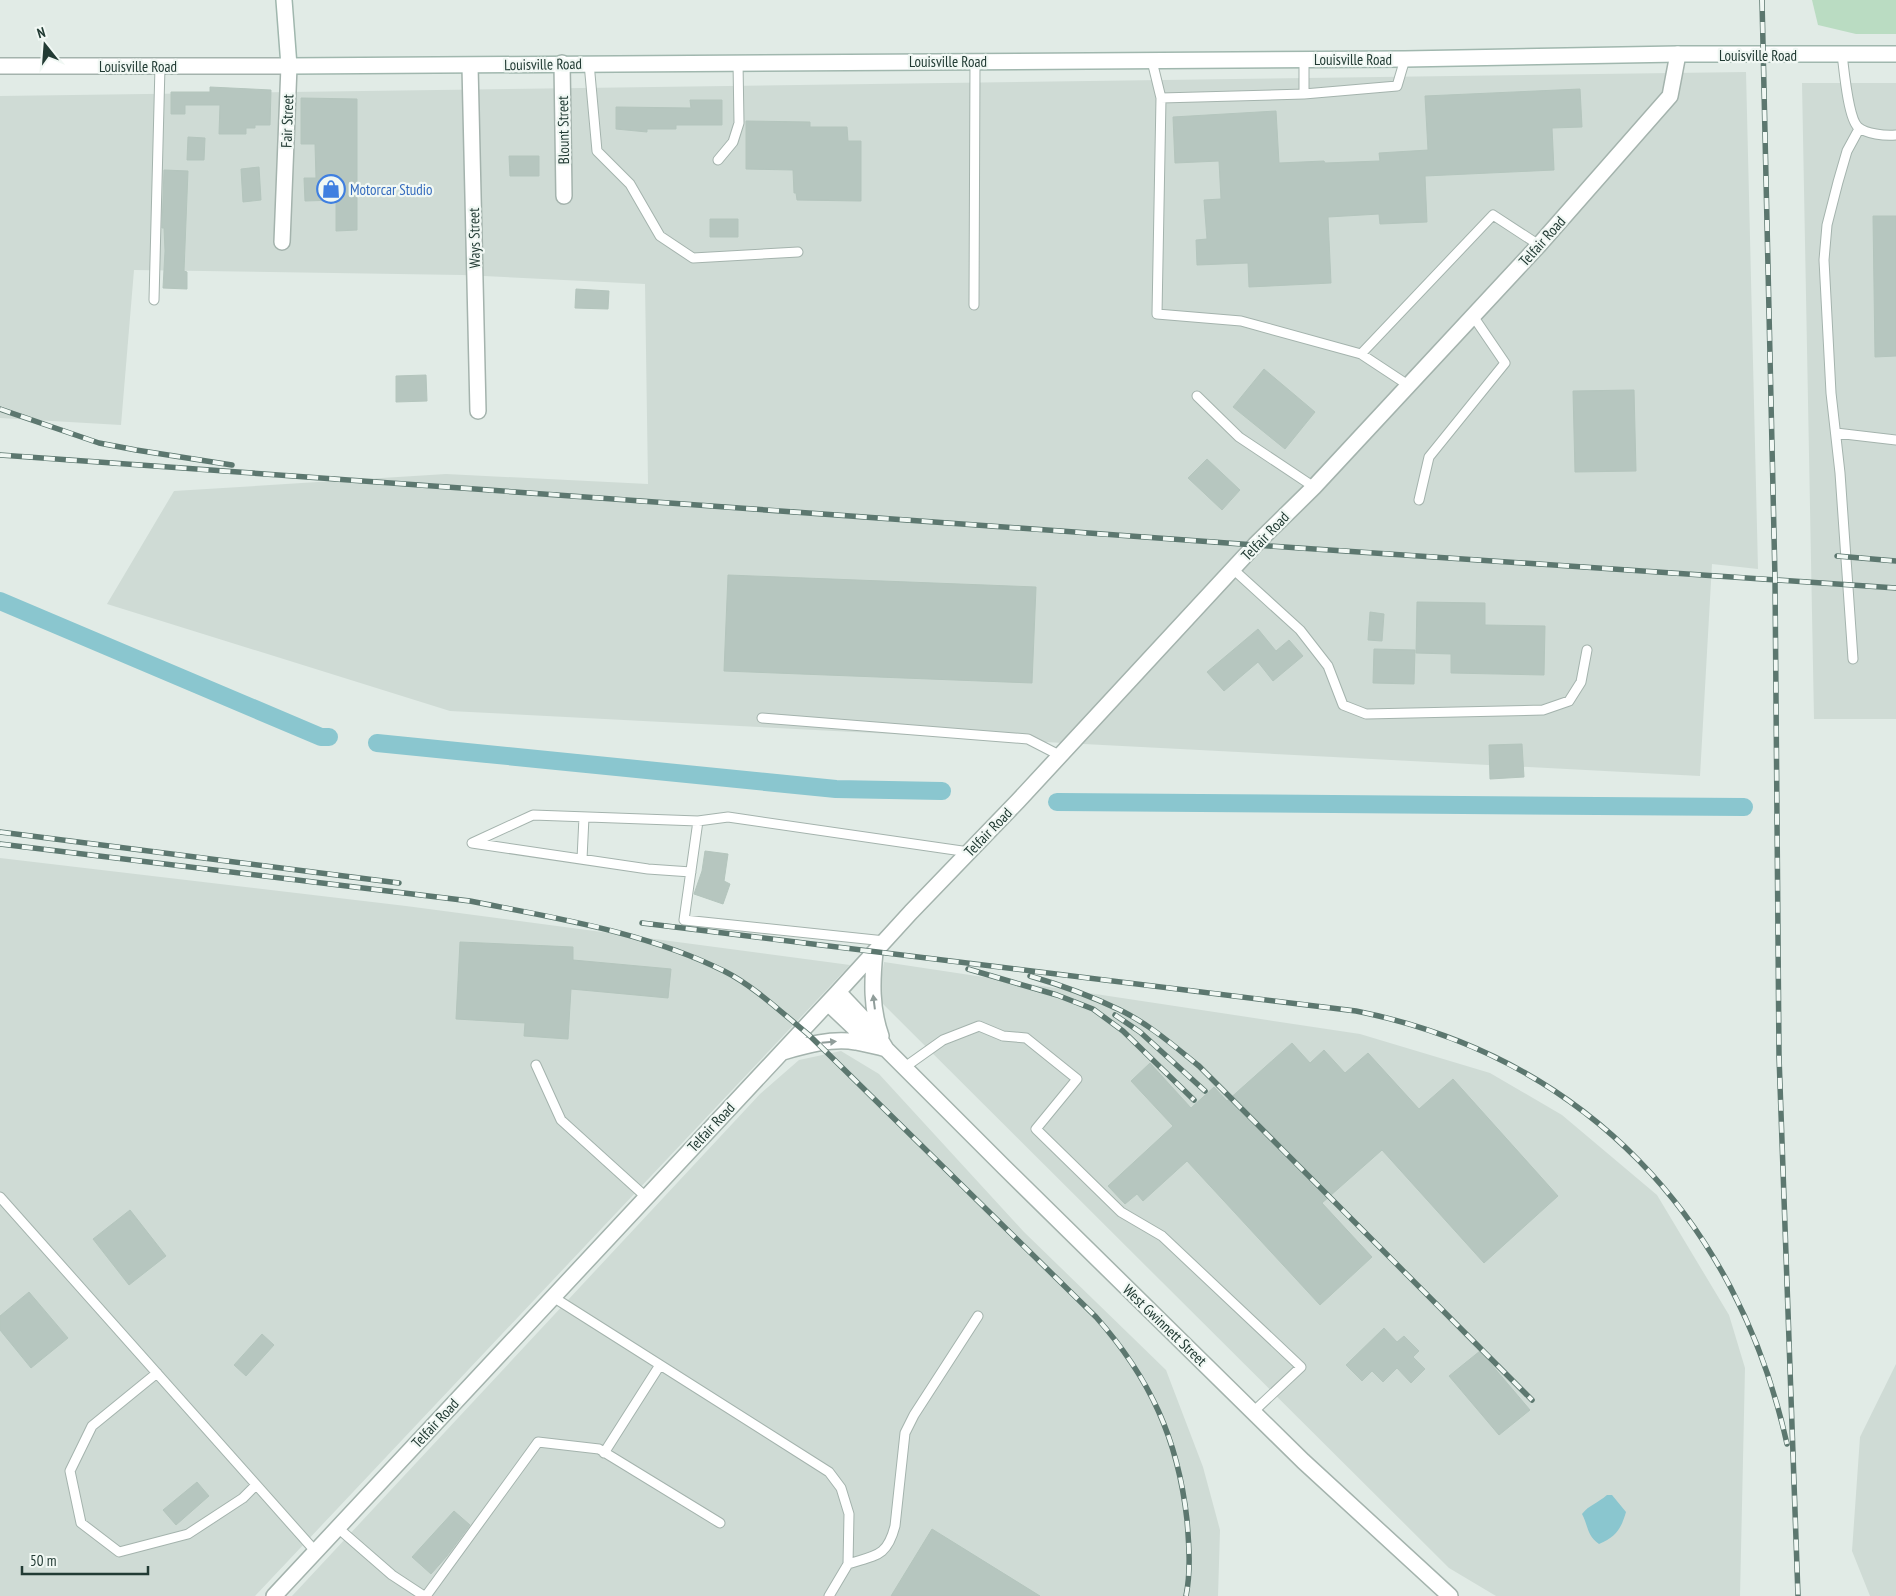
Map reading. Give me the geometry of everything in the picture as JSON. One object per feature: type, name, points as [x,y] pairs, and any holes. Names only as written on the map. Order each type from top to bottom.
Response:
[{"type":"street","name":"Fair Street","points":[[282,242],[289,66],[284,0]]},
{"type":"street","name":"Louisville Road","points":[[0,66],[470,66],[589,63],[1304,60],[1678,54],[1896,54]]},
{"type":"street","name":"Telfair Road","points":[[274,1596],[880,946],[1061,756],[1255,545],[1314,487],[1539,245],[1670,96],[1678,54]]},
{"type":"street","name":"Blount Street","points":[[562,64],[564,196]]},
{"type":"street","name":"Ways Street","points":[[470,66],[478,411]]},
{"type":"street","points":[[880,946],[872,979],[873,1001],[878,1026],[886,1049]]},
{"type":"street","name":"West Gwinnett Street","points":[[833,997],[874,1031],[886,1049],[1303,1461],[1450,1596]]},
{"type":"street","points":[[782,1052],[830,1041],[854,1042],[886,1049]]},
{"type":"lane","points":[[1842,54],[1854,123],[1859,129],[1888,136],[1896,135]]},
{"type":"lane","points":[[1160,98],[1304,94],[1397,86],[1405,59]]},
{"type":"lane","points":[[1304,60],[1304,94]]},
{"type":"lane","points":[[974,305],[975,61]]},
{"type":"lane","points":[[1152,61],[1160,98],[1157,314],[1241,321],[1361,354],[1408,385]]},
{"type":"lane","points":[[718,160],[733,142],[739,123],[738,62]]},
{"type":"lane","points":[[589,63],[596,150],[630,184],[660,236],[693,258],[798,252]]},
{"type":"lane","points":[[154,300],[160,66]]},
{"type":"lane","points":[[1853,659],[1836,432],[1831,393],[1824,260],[1827,224],[1838,182],[1847,151],[1859,129]]},
{"type":"lane","points":[[1361,354],[1493,215],[1539,245]]},
{"type":"lane","points":[[1419,500],[1429,457],[1505,363],[1473,316]]},
{"type":"lane","points":[[1196,396],[1239,437],[1314,487]]},
{"type":"lane","points":[[1836,432],[1896,440]]},
{"type":"lane","points":[[1234,570],[1300,630],[1328,666],[1343,705],[1366,714],[1543,710],[1569,701],[1581,682],[1587,650]]},
{"type":"lane","points":[[762,718],[1028,738],[1061,756]]},
{"type":"lane","points":[[691,872],[648,869],[472,843],[533,816],[698,821],[728,817],[969,852]]},
{"type":"lane","points":[[582,859],[584,817]]},
{"type":"lane","points":[[698,821],[684,920],[880,946]]},
{"type":"lane","points":[[905,1067],[944,1040],[979,1026],[1003,1036],[1026,1038],[1077,1079],[1036,1129],[1121,1212],[1162,1236],[1301,1367],[1253,1412]]},
{"type":"lane","points":[[536,1065],[561,1120],[646,1197]]},
{"type":"lane","points":[[0,1197],[316,1552]]},
{"type":"lane","points":[[553,1297],[829,1472],[841,1488],[849,1514],[848,1564],[829,1596]]},
{"type":"lane","points":[[848,1564],[883,1552],[891,1541],[895,1526],[905,1432],[978,1316]]},
{"type":"lane","points":[[604,1452],[660,1365]]},
{"type":"lane","points":[[157,1373],[92,1426],[70,1471],[81,1523],[119,1552],[188,1534],[243,1498],[256,1485]]},
{"type":"lane","points":[[338,1528],[392,1575],[425,1596],[538,1442],[599,1449],[720,1523]]},
{"type":"shaded area","points":[[1746,72],[1758,569],[1712,564],[1700,776],[450,711],[107,604],[174,491],[446,474],[648,484],[645,284],[462,275],[134,270],[121,425],[0,418],[0,96]]},
{"type":"shaded area","points":[[1802,83],[1896,83],[1896,719],[1814,719]]},
{"type":"shaded area","points":[[0,858],[406,906],[850,965],[255,1596],[0,1596]]},
{"type":"shaded area","points":[[884,962],[1360,1034],[1490,1073],[1562,1115],[1657,1195],[1729,1315],[1745,1368],[1740,1596],[1496,1596],[1449,1568],[878,999]]},
{"type":"shaded area","points":[[841,1051],[879,1074],[1024,1232],[1166,1370],[1203,1467],[1220,1530],[1218,1596],[292,1596],[760,1094],[799,1060]]},
{"type":"shaded area","points":[[1896,1364],[1896,1596],[1870,1596],[1852,1551],[1860,1437]]},
{"type":"green space","points":[[1812,0],[1896,0],[1896,34],[1856,34],[1818,25]]},
{"type":"water","points":[[1607,1495],[1612,1495],[1626,1512],[1617,1532],[1599,1544],[1590,1534],[1582,1514]]},
{"type":"building","points":[[210,87],[271,90],[270,125],[255,125],[255,128],[246,128],[246,134],[219,134],[220,105],[185,105],[185,114],[171,114],[171,92],[210,92]]},
{"type":"building","points":[[1580,89],[1582,127],[1552,128],[1554,170],[1425,176],[1427,222],[1380,224],[1379,214],[1328,217],[1331,283],[1249,287],[1248,263],[1197,265],[1196,240],[1207,239],[1204,200],[1221,199],[1219,161],[1175,163],[1173,117],[1276,111],[1279,163],[1380,161],[1379,153],[1428,150],[1425,96]]},
{"type":"building","points":[[301,98],[357,99],[357,230],[336,231],[336,200],[305,201],[304,178],[316,178],[315,144],[301,144]]},
{"type":"building","points":[[690,100],[722,100],[722,125],[676,125],[676,129],[647,129],[647,132],[616,129],[616,107],[691,108]]},
{"type":"building","points":[[746,121],[810,122],[810,127],[847,127],[848,141],[861,141],[861,201],[797,200],[796,193],[794,193],[793,170],[746,169]]},
{"type":"building","points":[[188,137],[205,138],[204,160],[187,160]]},
{"type":"building","points":[[509,156],[539,156],[539,176],[510,176]]},
{"type":"building","points":[[259,167],[261,200],[243,202],[241,169]]},
{"type":"building","points":[[164,170],[188,171],[184,271],[187,272],[187,289],[163,288],[165,251],[164,228],[162,228]]},
{"type":"building","points":[[1873,216],[1896,216],[1896,356],[1875,357]]},
{"type":"building","points":[[710,219],[738,219],[738,237],[710,237]]},
{"type":"building","points":[[576,289],[609,291],[608,309],[575,308]]},
{"type":"building","points":[[1264,369],[1315,412],[1285,449],[1233,407]]},
{"type":"building","points":[[426,375],[427,401],[396,402],[396,376]]},
{"type":"building","points":[[1634,390],[1636,471],[1575,472],[1573,391]]},
{"type":"building","points":[[1207,459],[1240,490],[1222,510],[1188,478]]},
{"type":"building","points":[[728,575],[1036,587],[1032,683],[724,671]]},
{"type":"building","points":[[1417,602],[1485,603],[1485,625],[1545,626],[1544,675],[1451,673],[1451,654],[1416,653]]},
{"type":"building","points":[[1370,612],[1384,614],[1382,641],[1368,640]]},
{"type":"building","points":[[1258,629],[1276,651],[1289,640],[1303,656],[1273,681],[1258,662],[1224,691],[1207,672]]},
{"type":"building","points":[[1374,649],[1415,650],[1414,684],[1373,683]]},
{"type":"building","points":[[1522,744],[1524,777],[1490,779],[1489,745]]},
{"type":"building","points":[[705,851],[728,854],[724,881],[730,884],[723,904],[694,894],[702,871]]},
{"type":"building","points":[[460,942],[573,947],[573,960],[671,969],[668,998],[571,989],[568,1039],[524,1036],[525,1023],[456,1019]]},
{"type":"building","points":[[1292,1043],[1310,1063],[1324,1050],[1345,1073],[1368,1053],[1419,1109],[1453,1079],[1558,1196],[1484,1263],[1382,1150],[1322,1203],[1372,1257],[1320,1305],[1187,1161],[1143,1201],[1137,1194],[1125,1204],[1108,1186],[1173,1126],[1131,1081],[1150,1063],[1191,1108],[1214,1087],[1227,1101]]},
{"type":"building","points":[[130,1210],[166,1256],[129,1285],[93,1239]]},
{"type":"building","points":[[29,1292],[68,1338],[31,1368],[0,1330],[0,1316]]},
{"type":"building","points":[[1384,1328],[1397,1342],[1404,1336],[1419,1351],[1413,1357],[1425,1369],[1411,1383],[1397,1368],[1383,1382],[1372,1371],[1362,1381],[1346,1365]]},
{"type":"building","points":[[262,1334],[274,1345],[246,1376],[234,1365]]},
{"type":"building","points":[[1480,1351],[1530,1410],[1499,1435],[1449,1376]]},
{"type":"building","points":[[197,1482],[209,1496],[176,1525],[163,1510]]},
{"type":"building","points":[[454,1511],[470,1525],[431,1574],[412,1557]]},
{"type":"building","points":[[932,1529],[1040,1596],[891,1596]]},
{"type":"waterway","points":[[0,601],[321,737],[329,737]]},
{"type":"waterway","points":[[377,743],[836,789],[942,791]]},
{"type":"waterway","points":[[1057,802],[1744,807]]},
{"type":"railway","points":[[1762,0],[1775,579],[1779,1056],[1798,1596]]},
{"type":"railway","points":[[0,409],[99,443],[232,465]]},
{"type":"railway","points":[[0,455],[1255,545],[1896,588]]},
{"type":"railway","points":[[1837,556],[1896,561]]},
{"type":"railway","points":[[0,832],[399,883]]},
{"type":"railway","points":[[0,844],[470,901],[567,920],[632,936],[694,957],[735,977],[757,992],[809,1035],[1096,1317],[1132,1363],[1158,1411],[1177,1463],[1188,1529],[1189,1568],[1186,1596]]},
{"type":"railway","points":[[642,923],[1356,1011],[1438,1034],[1513,1066],[1580,1109],[1639,1160],[1689,1220],[1731,1288],[1764,1363],[1787,1444]]},
{"type":"railway","points":[[968,969],[1057,995],[1093,1009],[1123,1031],[1194,1100]]},
{"type":"railway","points":[[1030,976],[1087,995],[1131,1016],[1161,1036],[1199,1066],[1532,1400]]},
{"type":"railway","points":[[1115,1015],[1140,1032],[1205,1091]]},
{"type":"place","name":"Motorcar Studio","points":[[331,189]]}]
